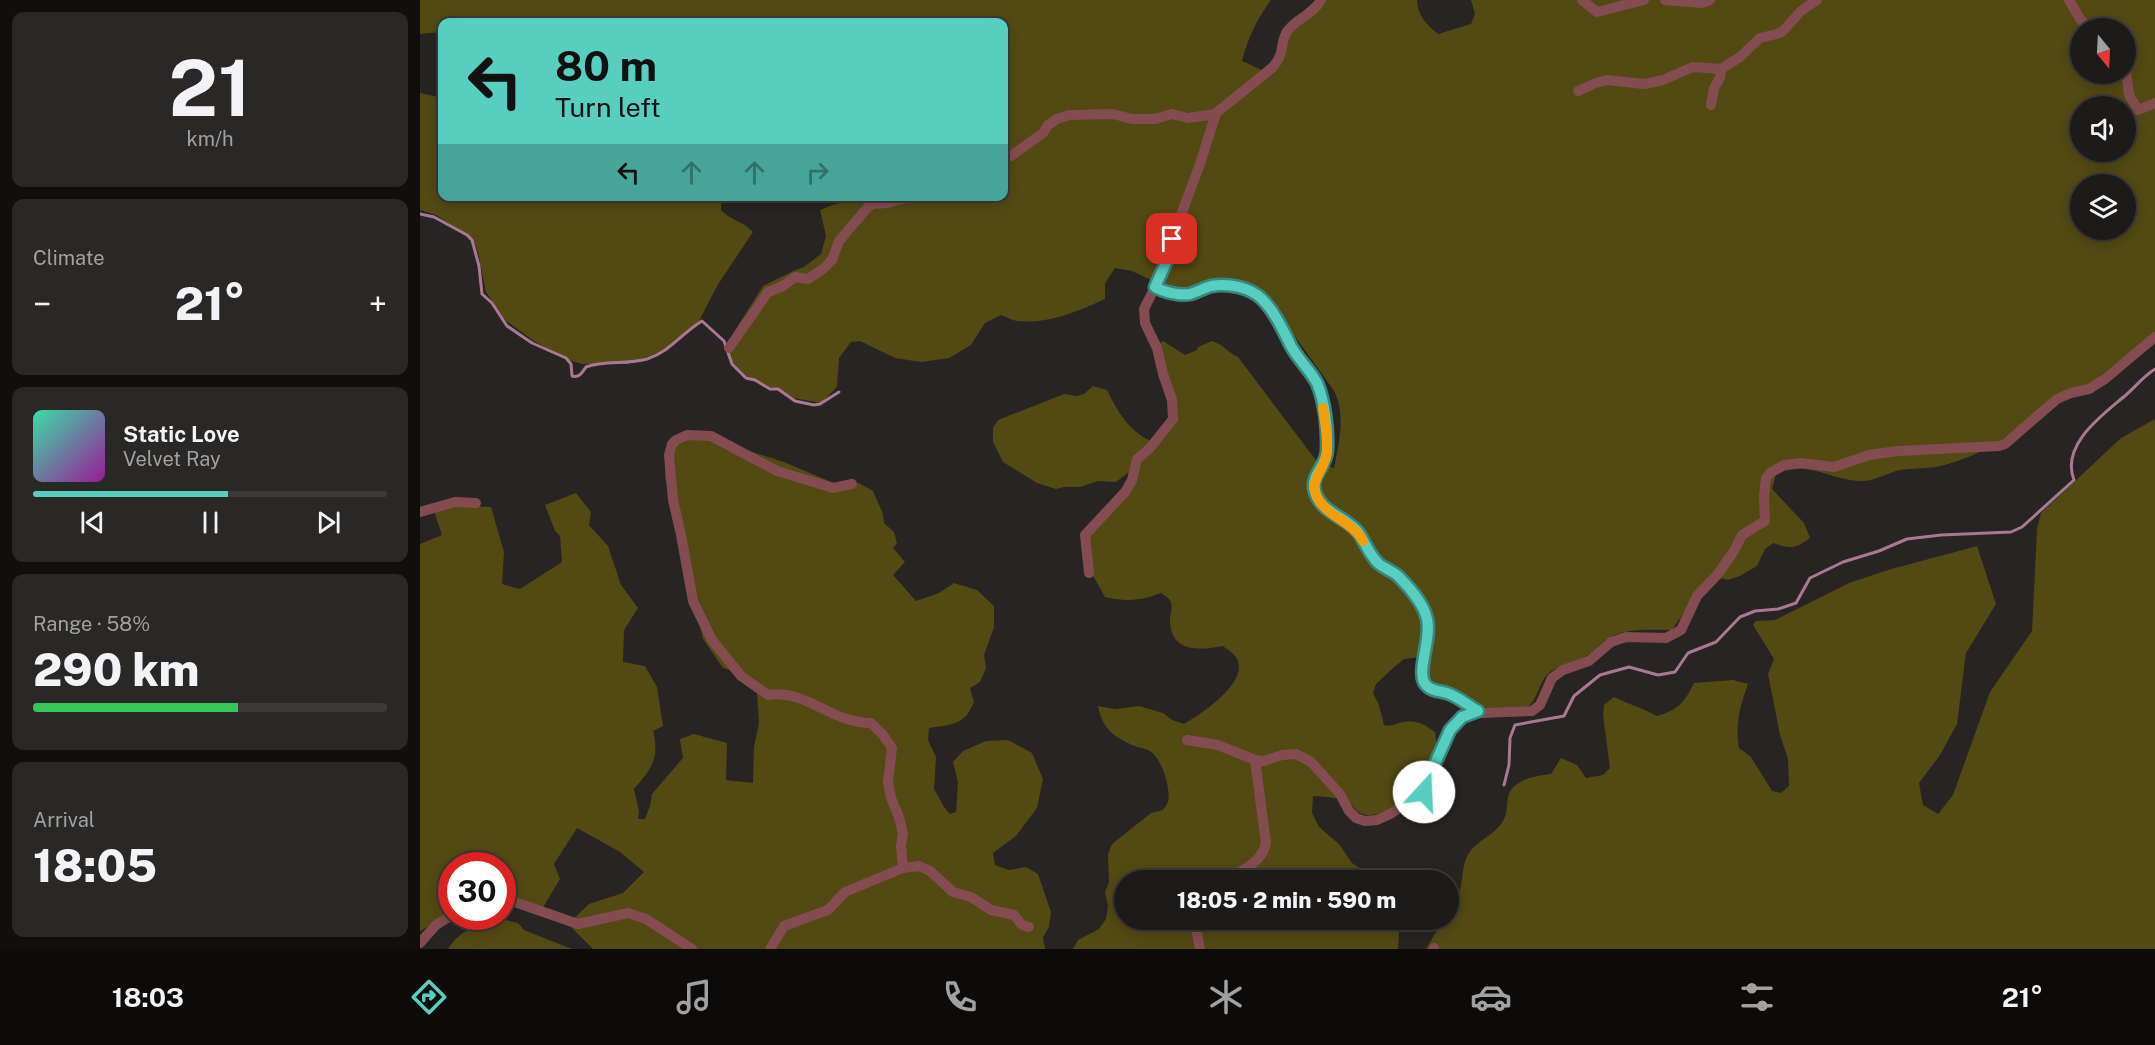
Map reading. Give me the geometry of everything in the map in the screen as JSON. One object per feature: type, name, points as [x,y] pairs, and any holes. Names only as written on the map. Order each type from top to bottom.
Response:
[{"type":"street","points":[[1089,573],[1085,535],[1126,491],[1132,480],[1137,459],[1150,448],[1173,419],[1172,400],[1157,348],[1145,323],[1144,309],[1170,254],[1172,239],[1216,114],[1222,106],[1272,68],[1279,59],[1287,32],[1312,12],[1321,0]]},
{"type":"street","points":[[1582,0],[1597,12],[1644,0]]},
{"type":"street","points":[[1665,0],[1702,3],[1710,0]]},
{"type":"street","points":[[1578,92],[1607,80],[1644,84],[1663,80],[1693,67],[1721,69],[1740,57],[1760,38],[1777,34],[1783,30],[1801,11],[1817,0]]},
{"type":"street","points":[[2070,0],[2079,18]]},
{"type":"street","points":[[1711,105],[1721,69]]},
{"type":"street","points":[[2128,84],[2129,95],[2138,110],[2155,103]]},
{"type":"street","points":[[1008,157],[1043,133],[1048,125],[1057,119],[1069,116],[1113,114],[1132,119],[1155,119],[1172,114],[1188,118],[1216,114]]},
{"type":"street","points":[[729,348],[768,292],[783,286],[795,277],[813,278],[832,260],[839,242],[868,207],[894,201]]},
{"type":"street","points":[[1155,287],[1162,291],[1189,294],[1213,286],[1235,286],[1248,290],[1263,300],[1317,384],[1323,405],[1327,450],[1324,466],[1316,476],[1314,487],[1318,500],[1326,509],[1359,533],[1377,562],[1398,576],[1421,605],[1427,616],[1429,632],[1421,669],[1423,682],[1432,690],[1459,697],[1478,711],[1489,714],[1532,711],[1540,705],[1552,678],[1563,670],[1589,661],[1611,642],[1626,637],[1666,638],[1682,630],[1697,596],[1734,551],[1742,535],[1765,521],[1764,485],[1766,478],[1776,468],[1801,463],[1834,467],[1869,455],[1898,450],[2006,444],[2057,399],[2089,389],[2105,380],[2155,337]]},
{"type":"street","points":[[852,484],[833,488],[777,471],[711,436],[687,435],[672,444],[669,455],[673,500],[693,602],[712,640],[741,676],[768,695],[782,693],[799,697],[855,723],[871,723],[883,735],[892,748],[888,782],[903,834],[900,846],[903,868]]},
{"type":"street","points":[[420,512],[455,502],[476,503]]},
{"type":"street","points":[[1187,740],[1218,745],[1255,760],[1264,761],[1282,755],[1296,754],[1311,762],[1329,781],[1356,818],[1365,821],[1377,819],[1398,810],[1424,792],[1431,785],[1433,768],[1450,730],[1462,717],[1478,711]]},
{"type":"street","points":[[1240,870],[1261,857],[1265,851],[1266,843],[1255,760]]},
{"type":"street","points":[[770,949],[784,926],[828,910],[845,892],[903,868],[919,866],[930,871],[953,892],[972,897],[991,910],[1014,915],[1022,925],[1029,927]]},
{"type":"street","points":[[516,902],[578,924],[628,913],[646,919],[692,949]]},
{"type":"street","points":[[420,943],[438,924]]},
{"type":"street","points":[[1196,930],[1200,949]]},
{"type":"shaded area","points":[[420,0],[1271,0],[1261,14],[1242,61],[1262,70],[1278,55],[1283,32],[1317,0],[1417,0],[1423,19],[1438,34],[1471,24],[1475,14],[1471,0],[2155,0],[2155,332],[2089,385],[2075,388],[2010,435],[1956,462],[1936,467],[1900,470],[1865,481],[1848,480],[1799,469],[1776,474],[1772,489],[1804,523],[1810,538],[1792,547],[1773,543],[1765,549],[1757,566],[1740,576],[1728,580],[1709,576],[1672,630],[1634,631],[1612,636],[1582,659],[1548,674],[1529,706],[1489,708],[1474,705],[1462,693],[1428,683],[1420,657],[1404,659],[1376,684],[1373,693],[1384,725],[1390,726],[1412,721],[1435,732],[1437,747],[1429,766],[1427,784],[1386,811],[1368,815],[1360,813],[1350,803],[1342,800],[1313,796],[1312,813],[1319,827],[1339,844],[1352,863],[1363,870],[1114,870],[1114,930],[1400,930],[1398,949],[1073,949],[1078,940],[1099,929],[1106,919],[1108,906],[1105,892],[1109,882],[1108,854],[1112,844],[1151,813],[1163,810],[1169,796],[1165,774],[1158,760],[1148,750],[1132,745],[1109,730],[1102,720],[1098,706],[1115,709],[1139,706],[1163,713],[1172,720],[1184,724],[1221,697],[1236,678],[1239,668],[1236,657],[1223,646],[1204,649],[1187,647],[1180,643],[1174,637],[1171,629],[1170,601],[1161,593],[1133,600],[1105,597],[1092,574],[1086,539],[1126,494],[1129,472],[1116,482],[1098,481],[1080,487],[1056,489],[1037,483],[1003,462],[993,442],[993,428],[998,420],[1064,394],[1077,396],[1084,394],[1093,386],[1107,390],[1121,416],[1134,430],[1141,436],[1159,443],[1175,420],[1159,344],[1163,341],[1185,355],[1212,341],[1238,357],[1318,463],[1334,468],[1341,419],[1334,391],[1269,300],[1254,286],[1236,281],[1217,280],[1184,288],[1168,288],[1132,271],[1115,268],[1105,283],[1105,299],[1074,312],[1041,321],[1017,321],[1001,315],[985,323],[971,345],[949,358],[921,362],[895,358],[860,341],[851,342],[839,358],[837,387],[821,403],[794,398],[777,388],[769,387],[746,376],[732,362],[729,352],[734,332],[763,286],[804,267],[821,254],[826,236],[820,210],[850,201],[1008,201],[1008,18],[438,18],[438,32],[420,34]]},
{"type":"shaded area","points":[[420,93],[438,97],[438,201],[721,201],[721,210],[753,232],[717,286],[697,325],[673,344],[655,354],[627,364],[582,364],[569,360],[534,341],[505,320],[486,292],[473,239],[436,215],[420,210]]},
{"type":"shaded area","points":[[2155,419],[2155,949],[1426,949],[1437,930],[1459,930],[1459,893],[1467,857],[1474,847],[1501,824],[1506,814],[1509,792],[1512,789],[1520,782],[1551,774],[1561,758],[1577,765],[1586,778],[1603,775],[1610,768],[1603,715],[1604,705],[1614,697],[1657,716],[1680,704],[1694,683],[1733,680],[1748,684],[1739,715],[1739,748],[1751,757],[1772,791],[1781,793],[1789,786],[1788,759],[1780,735],[1768,674],[1774,659],[1753,625],[1756,621],[1775,620],[1849,583],[1977,546],[1996,604],[1966,653],[1957,724],[1940,755],[1919,783],[1923,805],[1938,814],[1953,795],[1990,692],[2032,631],[2037,529],[2041,513],[2121,438]]},
{"type":"shaded area","points":[[685,431],[784,462],[836,484],[859,483],[873,491],[883,514],[884,523],[894,532],[897,544],[893,548],[905,562],[893,575],[916,601],[939,593],[954,583],[977,590],[994,606],[994,627],[984,655],[986,668],[980,682],[970,688],[974,702],[970,710],[962,720],[945,726],[929,728],[928,740],[936,757],[934,789],[950,814],[956,812],[958,782],[953,762],[963,751],[986,741],[1008,740],[1032,753],[1043,779],[1037,808],[1016,836],[993,853],[995,865],[1009,870],[1026,867],[1038,874],[1051,912],[1049,927],[1043,937],[1045,949],[593,949],[568,924],[589,904],[623,893],[644,872],[620,852],[577,828],[554,864],[560,879],[542,909],[516,903],[516,852],[438,852],[438,922],[420,931],[420,544],[442,535],[434,511],[459,506],[491,507],[504,552],[502,584],[520,589],[562,562],[560,536],[555,531],[545,505],[576,493],[591,512],[589,525],[608,546],[621,585],[638,608],[624,630],[623,662],[645,666],[657,687],[663,726],[653,731],[655,756],[653,763],[634,789],[639,811],[638,819],[645,819],[652,794],[683,758],[680,739],[694,734],[727,743],[726,780],[753,783],[754,747],[759,723],[757,693],[743,674],[723,668],[703,639],[669,498],[665,477],[666,454]]},
{"type":"shaded area","points":[[516,922],[524,930],[572,949],[448,949],[468,930],[516,930]]},
{"type":"waterway","points":[[420,214],[434,217],[472,240],[479,266],[482,294],[492,303],[507,326],[532,343],[566,358],[571,364],[572,376],[578,376],[586,367],[593,365],[639,361],[655,356],[702,321],[724,341],[732,364],[746,378],[755,380],[770,389],[778,389],[795,401],[814,405],[820,404],[839,392]]},
{"type":"waterway","points":[[1504,785],[1509,765],[1510,738],[1515,725],[1564,716],[1574,696],[1600,675],[1629,667],[1658,675],[1675,672],[1688,653],[1716,642],[1740,617],[1755,611],[1778,609],[1796,603],[1810,578],[1843,562],[1879,551],[1907,539],[2011,532],[2022,527],[2074,480],[2071,467],[2073,454],[2087,431],[2155,369]]},
{"type":"slow traffic","points":[[1323,408],[1326,461],[1316,476],[1314,487],[1318,500],[1326,509],[1352,526],[1363,541]]},
{"type":"route","points":[[1172,239],[1170,254],[1155,287],[1162,291],[1189,294],[1213,286],[1235,286],[1255,294],[1271,310],[1293,349],[1317,384],[1323,405],[1327,450],[1326,461],[1316,476],[1314,487],[1318,500],[1326,509],[1359,533],[1377,562],[1398,576],[1421,605],[1427,616],[1429,632],[1421,669],[1423,682],[1432,690],[1459,697],[1478,711],[1462,717],[1450,730],[1436,759],[1431,785],[1424,792]]}]
